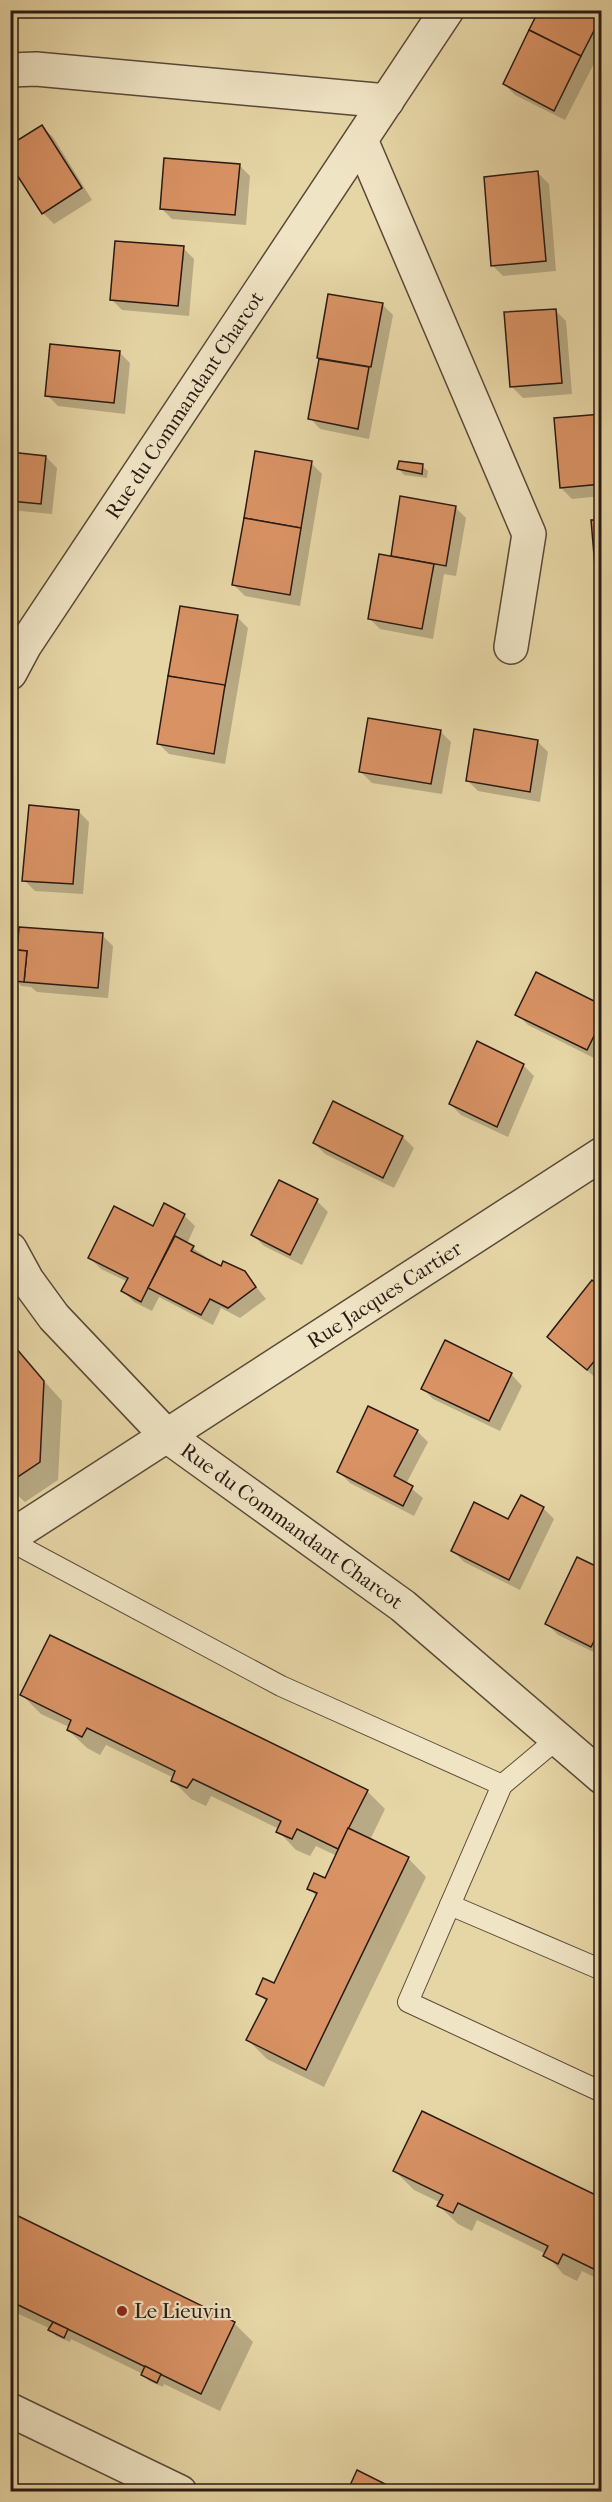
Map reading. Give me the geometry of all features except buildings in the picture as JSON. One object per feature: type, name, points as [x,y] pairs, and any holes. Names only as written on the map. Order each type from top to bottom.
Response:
[{"type":"street","name":"Rue du Commandant Charcot","points":[[10,674],[25,645],[447,10]]},
{"type":"street","points":[[10,70],[36,69],[387,100]]},
{"type":"street","points":[[361,140],[529,534],[512,647]]},
{"type":"street","name":"Rue Jacques Cartier","points":[[10,1539],[602,1154]]},
{"type":"street","name":"Rue du Commandant Charcot","points":[[10,1249],[27,1280],[54,1317],[167,1436],[403,1606],[602,1777]]},
{"type":"street","points":[[10,2410],[180,2492]]},
{"type":"lane","points":[[10,1539],[281,1686],[502,1785]]},
{"type":"lane","points":[[557,1739],[502,1785],[408,2002],[602,2092]]},
{"type":"lane","points":[[450,1905],[602,1970]]},
{"type":"place","name":"Le Lieuvin","points":[[122,2311]]}]
